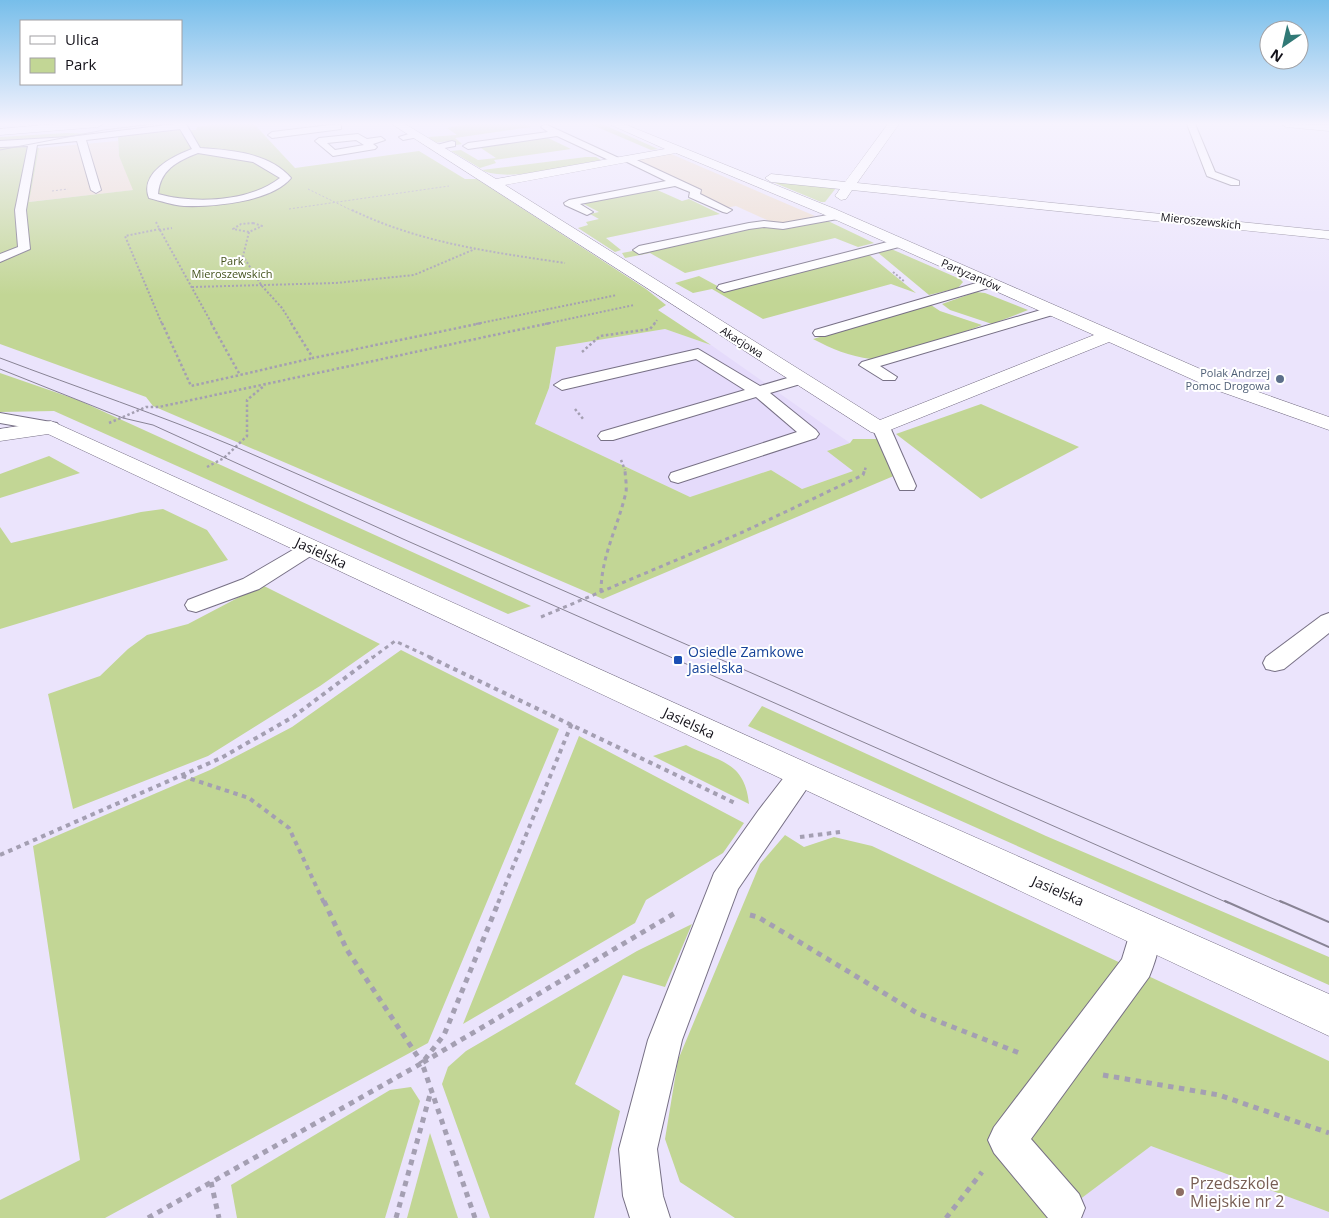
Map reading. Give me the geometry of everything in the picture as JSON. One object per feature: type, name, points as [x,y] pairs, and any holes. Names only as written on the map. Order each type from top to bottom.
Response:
[{"type":"street","name":"Akacjowa","points":[[489,181],[800,379],[879,427]]},
{"type":"street","name":"Partyzantów","points":[[757,181],[1223,386],[1329,424]]},
{"type":"street","name":"Mieroszewskich","points":[[806,181],[1329,234]]},
{"type":"street","points":[[834,214],[853,181]]},
{"type":"street","points":[[879,427],[1108,336]]},
{"type":"street","points":[[0,435],[51,427]]},
{"type":"street","name":"Jasielska","points":[[51,427],[802,775],[1329,1015]]},
{"type":"lane","points":[[0,258],[24,249],[26,242],[20,232],[26,181]]},
{"type":"lane","points":[[93,181],[96,190]]},
{"type":"lane","points":[[155,181],[153,196],[178,202],[228,199],[268,190],[284,181]]},
{"type":"lane","points":[[675,181],[697,192],[693,194],[727,210]]},
{"type":"lane","points":[[1230,181],[1236,183]]},
{"type":"lane","points":[[587,212],[569,203],[678,182]]},
{"type":"lane","points":[[639,250],[749,226],[764,224],[783,226],[834,214]]},
{"type":"lane","points":[[724,288],[900,243]]},
{"type":"lane","points":[[820,333],[990,284]]},
{"type":"lane","points":[[889,377],[867,365],[1051,311]]},
{"type":"lane","points":[[562,384],[698,354],[759,392],[810,434],[678,478]]},
{"type":"lane","points":[[607,436],[800,379]]},
{"type":"lane","points":[[0,418],[51,427]]},
{"type":"lane","points":[[879,427],[907,486]]},
{"type":"lane","points":[[196,605],[250,584],[310,548]]},
{"type":"lane","points":[[1275,663],[1329,621]]},
{"type":"lane","points":[[650,1218],[643,1196],[638,1148],[665,1040],[720,895],[768,819],[802,775]]},
{"type":"lane","points":[[1065,1208],[1007,1140],[1138,966],[1145,930]]},
{"type":"path","points":[[292,181],[334,202],[410,234],[476,249],[570,263]]},
{"type":"path","points":[[294,208],[489,181]]},
{"type":"path","points":[[49,192],[72,188]]},
{"type":"path","points":[[244,223],[262,225],[258,229],[249,232],[232,229],[244,223]]},
{"type":"path","points":[[240,375],[160,229],[125,236],[153,299],[172,350],[191,386],[240,375],[313,358],[646,289],[671,297]]},
{"type":"path","points":[[249,232],[243,256],[262,286],[282,308],[313,358]]},
{"type":"path","points":[[192,287],[336,283],[388,276],[414,275],[476,249]]},
{"type":"path","points":[[106,424],[146,407],[159,407],[265,385],[671,297]]},
{"type":"path","points":[[200,471],[224,458],[248,436],[247,400],[265,385]]},
{"type":"path","points":[[541,622],[546,620],[540,616],[744,532],[864,474],[879,427]]},
{"type":"path","points":[[0,855],[220,758],[293,717],[395,641],[572,724],[768,819],[802,838],[835,831],[845,833]]},
{"type":"path","points":[[422,1063],[444,1035],[572,724]]},
{"type":"path","points":[[180,775],[248,798],[289,828],[346,950],[422,1063],[474,1218]]},
{"type":"path","points":[[148,1218],[720,895],[917,1013],[1015,1052],[1096,1074],[1219,1095],[1329,1133]]},
{"type":"path","points":[[396,1218],[431,1091]]},
{"type":"path","points":[[946,1218],[1007,1140]]},
{"type":"path","points":[[211,1182],[218,1218]]},
{"type":"shaded area","points":[[33,181],[130,181],[134,190],[29,202]]},
{"type":"shaded area","points":[[674,181],[734,181],[815,216],[778,225],[736,206],[725,208]]},
{"type":"shaded area","points":[[665,329],[711,345],[850,443],[828,450],[853,471],[802,489],[771,470],[690,497],[535,424],[549,388],[556,347]]},
{"type":"shaded area","name":"Przedszkole Miejskie nr 2","points":[[1151,1146],[1329,1212],[1329,1218],[1052,1218]]},
{"type":"green space","name":"Park Mieroszewskich","points":[[0,181],[33,181],[29,202],[133,190],[129,181],[480,181],[646,289],[666,305],[658,310],[711,345],[665,329],[556,347],[549,388],[535,424],[690,497],[771,470],[802,489],[853,471],[827,451],[850,443],[853,439],[881,439],[896,475],[603,599],[153,406],[146,397],[0,344]]},
{"type":"green space","points":[[770,181],[836,188],[825,202],[821,202]]},
{"type":"green space","points":[[655,189],[682,201],[689,199],[720,214],[606,238],[621,250],[615,252],[578,228],[588,225],[586,222],[599,219],[590,214],[599,212],[580,202]]},
{"type":"green space","points":[[828,221],[874,243],[858,247],[835,238],[685,273],[650,253],[625,258],[622,253],[759,227],[782,228]]},
{"type":"green space","points":[[889,248],[963,282],[958,288],[929,295],[876,251]]},
{"type":"green space","points":[[867,253],[916,293],[891,284],[763,319],[712,289],[693,293],[675,283],[699,276],[723,289]]},
{"type":"green space","points":[[976,292],[985,293],[1028,310],[992,324],[950,310],[942,304]]},
{"type":"green space","points":[[931,305],[940,311],[982,325],[908,351],[871,359],[841,352],[813,339]]},
{"type":"green space","points":[[0,373],[78,400],[531,606],[508,614],[54,411],[0,412]]},
{"type":"green space","points":[[981,404],[1079,447],[981,499],[896,434]]},
{"type":"green space","points":[[49,456],[80,473],[0,498],[0,474]]},
{"type":"green space","points":[[163,509],[207,530],[228,560],[0,629],[0,527],[11,543],[141,512]]},
{"type":"green space","points":[[262,585],[380,644],[320,686],[208,756],[73,809],[48,694],[100,676],[128,649],[147,635],[188,624]]},
{"type":"green space","points":[[401,650],[559,729],[428,1043],[105,1218],[0,1218],[0,1200],[80,1160],[33,846],[210,770],[292,727]]},
{"type":"green space","points":[[762,706],[1046,836],[1329,957],[1329,985],[748,726]]},
{"type":"green space","points":[[579,736],[744,823],[723,853],[646,900],[635,923],[463,1024]]},
{"type":"green space","points":[[686,745],[719,760],[736,771],[742,779],[749,804],[653,756]]},
{"type":"green space","points":[[785,835],[804,847],[834,837],[872,846],[1329,1061],[1329,1212],[1151,1146],[1055,1218],[735,1218],[680,1182],[665,1139],[678,1060],[760,864]]},
{"type":"green space","points":[[692,924],[665,987],[623,975],[575,1084],[620,1111],[594,1218],[490,1218],[442,1084],[448,1067],[466,1051],[637,951]]},
{"type":"green space","points":[[411,1087],[420,1101],[385,1218],[237,1218],[231,1185],[390,1090]]},
{"type":"green space","points":[[430,1133],[458,1218],[407,1218]]},
{"type":"tram line","points":[[0,358],[238,448],[998,781],[1283,903]]},
{"type":"tram line","points":[[0,369],[123,418],[153,425],[403,539],[1228,903]]},
{"type":"tram line","points":[[1225,901],[1329,947]]},
{"type":"tram line","points":[[1280,901],[1329,922]]},
{"type":"place","name":"Polak Andrzej Pomoc Drogowa","points":[[1280,379]]},
{"type":"place","name":"Osiedle Zamkowe Jasielska","points":[[678,660]]},
{"type":"place","name":"Przedszkole Miejskie nr 2","points":[[1180,1192]]}]
